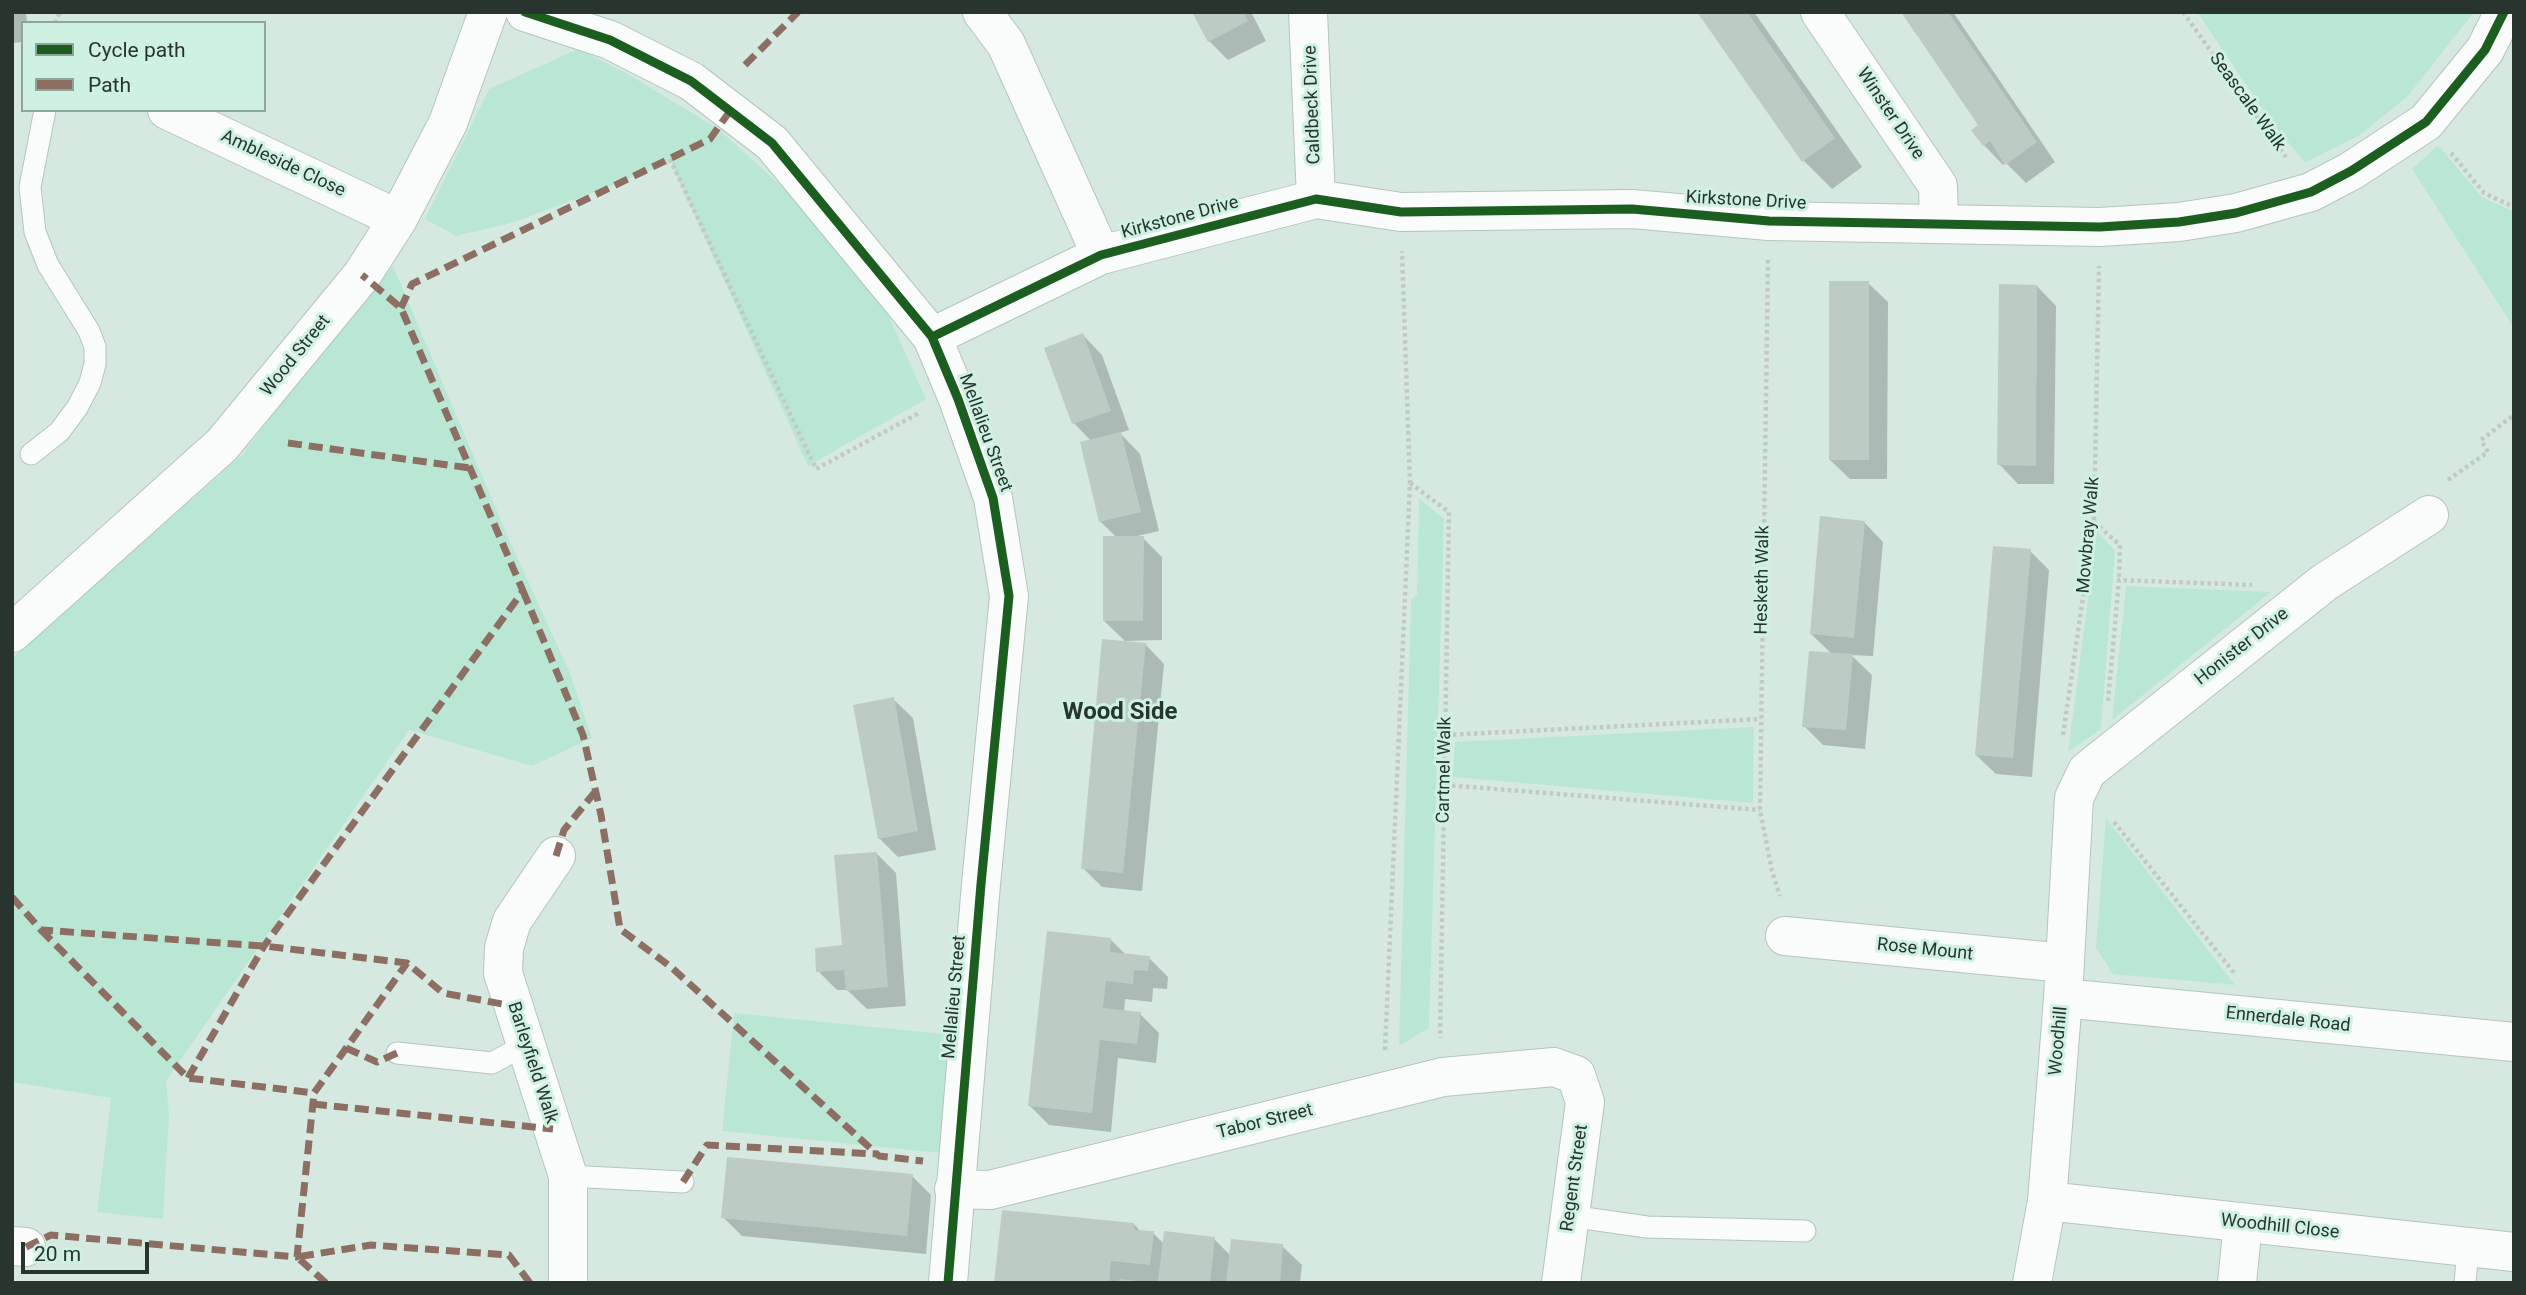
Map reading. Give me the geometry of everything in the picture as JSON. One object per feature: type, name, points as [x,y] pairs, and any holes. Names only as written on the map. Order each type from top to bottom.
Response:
[{"type":"street","name":"Wood Street","points":[[12,634],[222,445],[362,275],[398,219],[448,123],[488,12]]},
{"type":"street","name":"Mellalieu Street","points":[[525,12],[610,40],[691,81],[772,143],[932,337],[958,399],[993,498],[1009,596],[954,1189],[948,1283]]},
{"type":"street","points":[[982,12],[1006,44],[1101,255]]},
{"type":"street","name":"Caldbeck Drive","points":[[1308,12],[1316,199]]},
{"type":"street","name":"Winster Drive","points":[[1820,12],[1938,187],[1940,223]]},
{"type":"street","name":"Kirkstone Drive","points":[[932,337],[1101,255],[1316,199],[1401,212],[1632,209],[1769,221],[2100,227],[2179,222],[2236,213],[2311,192],[2351,171],[2426,122],[2485,50],[2504,12]]},
{"type":"street","name":"Ambleside Close","points":[[171,112],[398,219]]},
{"type":"street","name":"Honister Drive","points":[[2074,798],[2087,771],[2113,750],[2325,582],[2429,516]]},
{"type":"street","name":"Woodhill","points":[[2032,1283],[2047,1201],[2064,980],[2074,798]]},
{"type":"street","name":"Barleyfield Walk","points":[[555,856],[512,921],[504,948],[503,973],[568,1176],[568,1283]]},
{"type":"street","name":"Rose Mount","points":[[1785,936],[2064,980]]},
{"type":"street","name":"Ennerdale Road","points":[[2064,980],[2244,1016],[2514,1042]]},
{"type":"street","name":"Tabor Street","points":[[954,1189],[989,1190],[1443,1077],[1554,1067],[1576,1075]]},
{"type":"street","name":"Regent Street","points":[[1561,1283],[1585,1102],[1576,1075]]},
{"type":"street","name":"Woodhill Close","points":[[2047,1201],[2243,1223],[2467,1265],[2514,1252]]},
{"type":"street","points":[[2237,1283],[2243,1223]]},
{"type":"lane","points":[[31,454],[59,432],[77,408],[90,383],[95,364],[89,331],[48,265],[35,232],[30,187],[45,112]]},
{"type":"lane","points":[[397,1053],[492,1063],[525,1045]]},
{"type":"lane","points":[[568,1176],[683,1182]]},
{"type":"lane","points":[[1570,1216],[1647,1227],[1805,1231]]},
{"type":"path","points":[[2426,122],[2484,193],[2514,207]]},
{"type":"path","points":[[670,159],[816,469],[925,410],[958,399]]},
{"type":"path","points":[[1382,1093],[1410,483],[1401,212]]},
{"type":"path","points":[[2429,516],[2447,480],[2488,452],[2481,440],[2514,415]]},
{"type":"path","points":[[2094,521],[2120,545],[2107,719],[2113,750]]},
{"type":"path","points":[[2119,580],[2295,587],[2307,596]]},
{"type":"path","points":[[1446,735],[1761,719]]},
{"type":"path","points":[[1445,785],[1760,810]]},
{"type":"path","points":[[2074,798],[2105,810],[2246,988],[2244,1016]]},
{"type":"green space","points":[[2197,12],[2474,12],[2407,97],[2357,137],[2305,163],[2268,117]]},
{"type":"green space","points":[[578,49],[626,73],[717,128],[807,209],[877,290],[926,399],[808,466],[671,163],[515,222],[456,236],[425,219],[489,89]]},
{"type":"green space","points":[[2438,145],[2482,197],[2514,212],[2514,328],[2412,169]]},
{"type":"green space","points":[[393,266],[511,544],[570,673],[592,738],[532,766],[409,730],[166,1081],[169,1116],[163,1219],[97,1212],[111,1098],[12,1082],[12,658],[242,455],[340,326]]},
{"type":"green space","points":[[1419,498],[1444,519],[1429,1028],[1399,1046],[1411,600],[1417,594]]},
{"type":"green space","points":[[2097,531],[2115,551],[2101,729],[2068,752]]},
{"type":"green space","points":[[2126,586],[2271,592],[2112,720]]},
{"type":"green space","points":[[1754,727],[1753,803],[1453,777],[1455,742]]},
{"type":"green space","points":[[2106,818],[2235,985],[2113,974],[2096,948]]},
{"type":"green space","points":[[734,1013],[952,1035],[940,1153],[722,1131]]},
{"type":"building","points":[[1192,12],[1243,12],[1248,21],[1208,42]]},
{"type":"building","points":[[1697,12],[1747,12],[1835,138],[1802,162]]},
{"type":"building","points":[[1901,12],[1948,12],[2037,142],[2005,165],[1990,141],[1983,146],[1971,130],[1978,125]]},
{"type":"building","points":[[1829,281],[1869,281],[1869,460],[1829,460]]},
{"type":"building","points":[[1999,284],[2037,285],[2036,466],[1997,465]]},
{"type":"building","points":[[1083,333],[1111,411],[1072,424],[1044,348]]},
{"type":"building","points":[[1121,432],[1141,512],[1099,522],[1080,442]]},
{"type":"building","points":[[1820,516],[1865,521],[1854,638],[1810,634]]},
{"type":"building","points":[[1103,536],[1144,536],[1143,621],[1103,621]]},
{"type":"building","points":[[1993,546],[2031,549],[2013,758],[1975,755]]},
{"type":"building","points":[[1102,639],[1146,643],[1123,873],[1081,869]]},
{"type":"building","points":[[1809,651],[1853,654],[1846,730],[1802,727]]},
{"type":"building","points":[[894,697],[918,831],[878,839],[853,705]]},
{"type":"building","points":[[877,852],[888,987],[846,991],[844,970],[816,972],[815,948],[842,945],[834,855]]},
{"type":"building","points":[[1047,931],[1111,938],[1110,952],[1150,956],[1148,971],[1134,970],[1133,984],[1106,981],[1103,1008],[1141,1012],[1137,1044],[1100,1040],[1092,1113],[1028,1106]]},
{"type":"building","points":[[727,1157],[913,1174],[907,1236],[721,1218]]},
{"type":"building","points":[[1002,1210],[1134,1223],[1134,1230],[1154,1231],[1150,1265],[1111,1261],[1109,1283],[994,1283]]},
{"type":"building","points":[[1164,1231],[1215,1237],[1210,1283],[1158,1281]]},
{"type":"building","points":[[1231,1239],[1283,1244],[1280,1283],[1226,1283]]},
{"type":"building","points":[[1120,1279],[1137,1281],[1116,1283]]},
{"type":"marked path","points":[[745,65],[798,12]]},
{"type":"marked path","points":[[401,308],[412,284],[710,139],[730,111]]},
{"type":"marked path","points":[[188,1078],[264,946],[523,591],[401,308],[362,275]]},
{"type":"marked path","points":[[288,443],[470,468]]},
{"type":"marked path","points":[[523,591],[583,735],[601,815],[620,929],[671,967],[879,1156],[923,1161]]},
{"type":"marked path","points":[[556,856],[564,830],[595,792]]},
{"type":"marked path","points":[[12,897],[41,930],[264,946],[407,963],[443,993],[513,1006]]},
{"type":"marked path","points":[[41,930],[188,1078],[314,1093],[407,963]]},
{"type":"marked path","points":[[346,1048],[377,1062],[397,1053]]},
{"type":"marked path","points":[[26,1247],[51,1235],[297,1257],[314,1093]]},
{"type":"marked path","points":[[313,1104],[553,1129]]},
{"type":"marked path","points":[[683,1182],[707,1145],[877,1154]]},
{"type":"marked path","points":[[326,1283],[297,1257],[371,1245],[509,1255],[530,1283]]},
{"type":"cycle path","points":[[525,12],[610,40],[691,81],[772,143],[932,337],[958,399],[993,498],[1009,596],[981,884],[948,1283]]},
{"type":"cycle path","points":[[932,337],[1101,255],[1316,199],[1401,212],[1632,209],[1769,221],[2100,227],[2179,222],[2236,213],[2311,192],[2351,171],[2426,122],[2485,50],[2504,12]]},
{"type":"district","name":"Wood Side","points":[[1120,713]]}]
